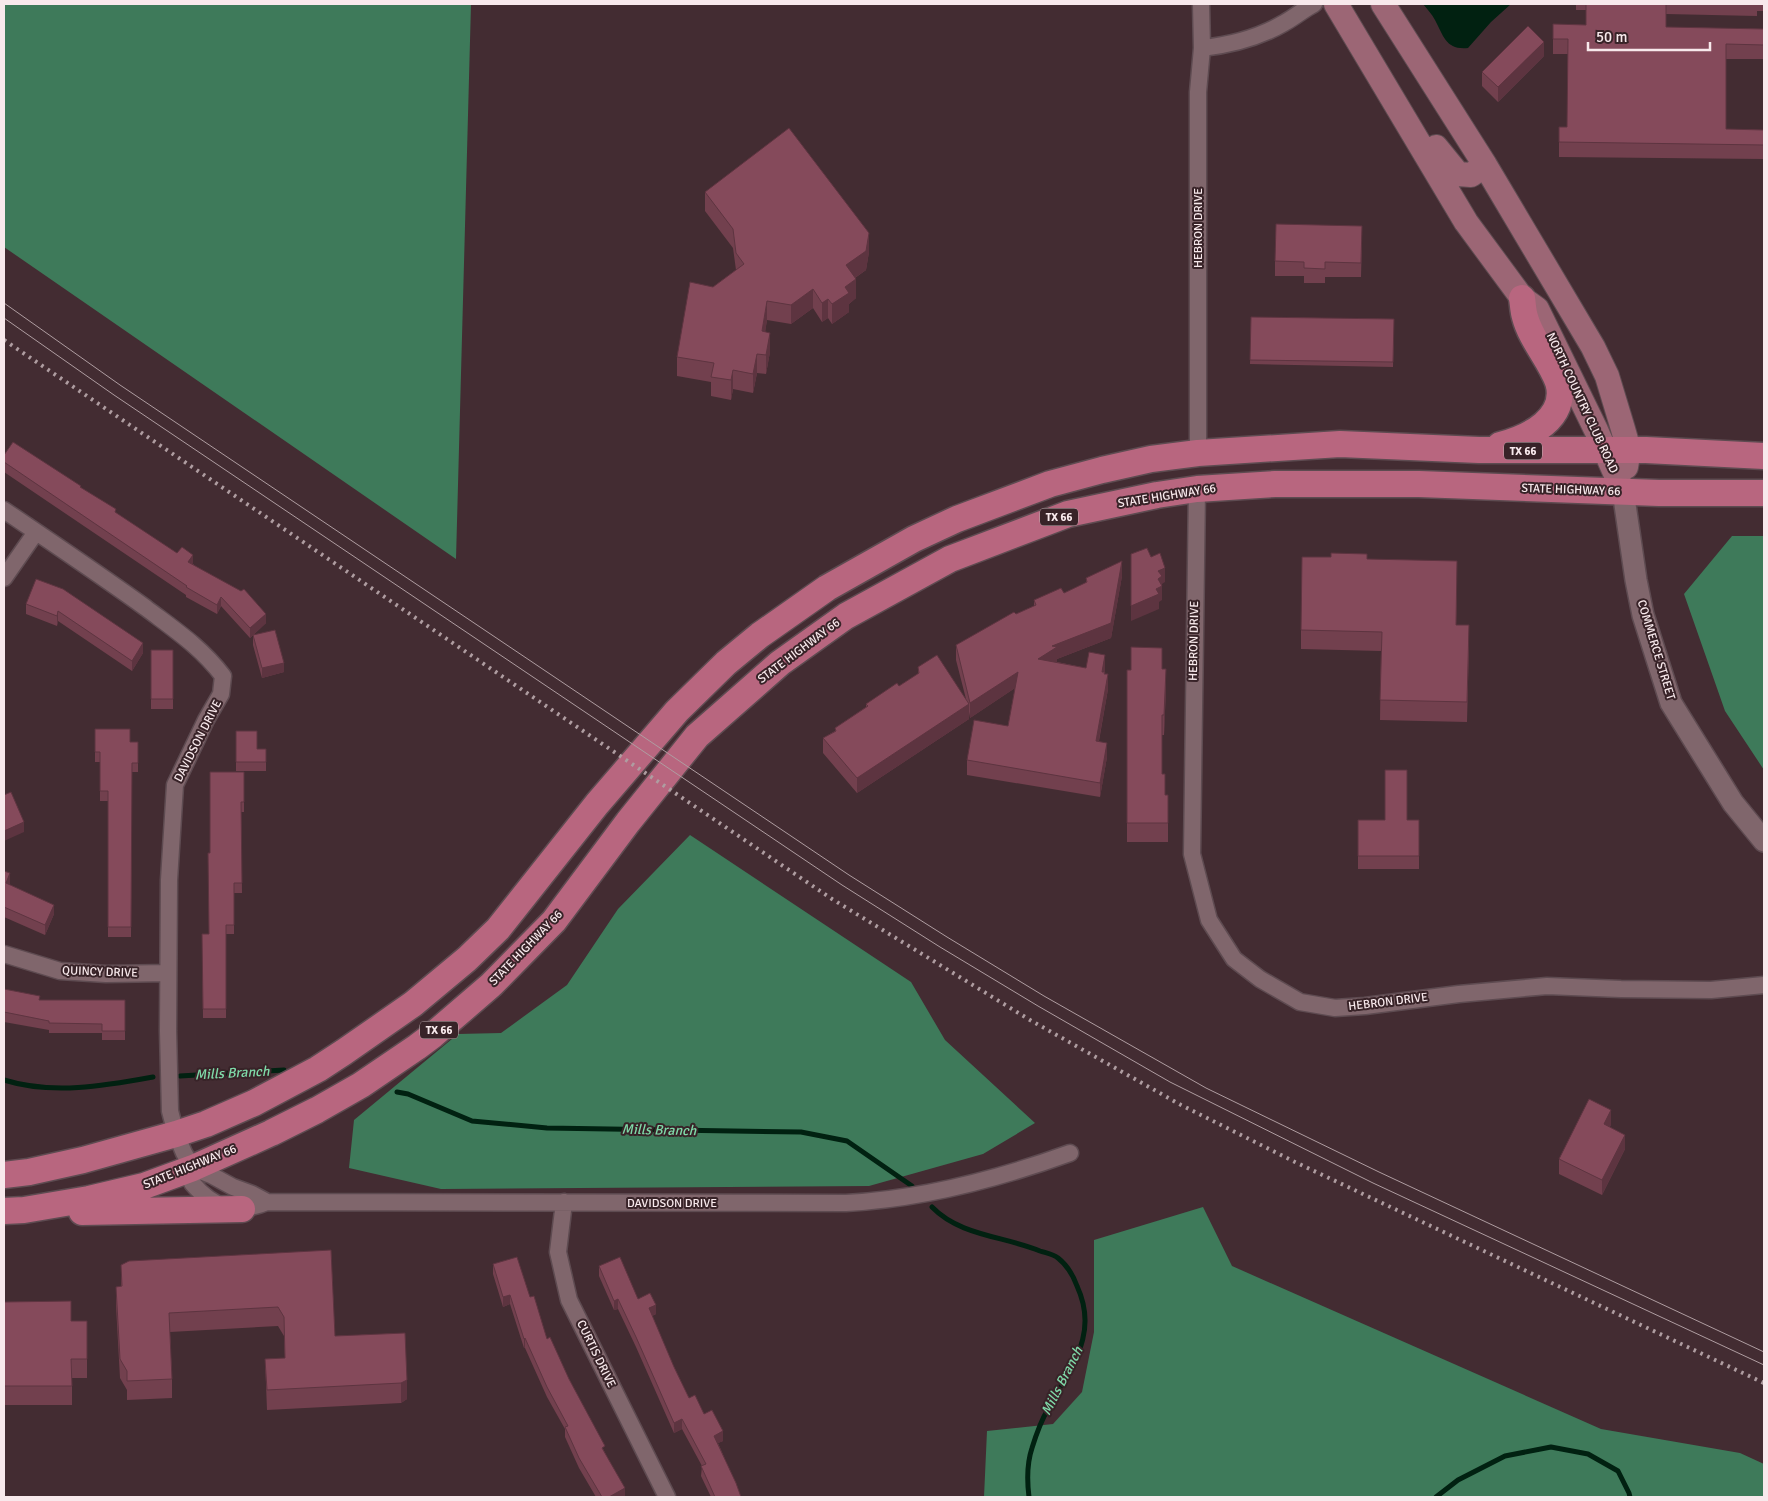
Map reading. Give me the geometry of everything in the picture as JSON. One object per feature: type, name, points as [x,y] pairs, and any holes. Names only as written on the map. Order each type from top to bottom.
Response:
[{"type":"main road","name":"NORTH COUNTRY CLUB ROAD","points":[[1336,4],[1466,222],[1522,298],[1537,309],[1596,430],[1617,451]]},
{"type":"main road","name":"NORTH COUNTRY CLUB ROAD","points":[[1383,4],[1485,165],[1593,347],[1607,376],[1623,491]]},
{"type":"main road","points":[[1399,110],[1426,132],[1458,174],[1471,176],[1485,165]]},
{"type":"main road","points":[[1480,450],[1511,442],[1535,431],[1553,416],[1560,398],[1558,383],[1525,318],[1522,298]]},
{"type":"main road","points":[[1197,489],[1201,476],[1216,468],[1299,460],[1340,444]]},
{"type":"main road","name":"TX 66","points":[[4,1175],[29,1172],[83,1160],[206,1124],[254,1103],[318,1070],[413,1004],[468,959],[498,929],[597,804],[698,689],[726,663],[760,635],[827,588],[914,538],[957,519],[1050,484],[1151,459],[1198,453],[1340,444],[1480,450],[1617,451],[1764,456]]},
{"type":"main road","points":[[1074,513],[1110,492],[1181,468],[1197,456],[1198,453]]},
{"type":"main road","name":"STATE HIGHWAY 66","points":[[4,1212],[89,1199],[144,1186],[193,1168],[317,1110],[360,1085],[433,1035],[491,985],[554,921],[628,822],[697,736],[780,663],[846,616],[950,559],[1074,513],[1157,495],[1197,489],[1275,484],[1420,484],[1623,491],[1764,493]]},
{"type":"main road","points":[[4,1212],[242,1209]]},
{"type":"street","name":"HEBRON DRIVE","points":[[1198,453],[1198,92],[1202,48],[1202,4]]},
{"type":"street","points":[[1202,48],[1228,45],[1257,36],[1284,23],[1314,4]]},
{"type":"street","name":"HEBRON DRIVE","points":[[1197,489],[1192,854],[1210,920],[1234,959],[1260,980],[1300,1002],[1335,1008],[1547,986],[1621,990],[1711,990],[1764,985]]},
{"type":"street","name":"COMMERCE STREET","points":[[1623,491],[1643,615],[1671,703],[1732,803],[1764,840]]},
{"type":"street","name":"DAVIDSON DRIVE","points":[[4,510],[196,645],[223,676],[221,694],[206,720],[175,785],[169,880],[168,1039],[170,1111],[176,1134],[193,1168],[192,1183],[201,1193],[217,1205],[242,1209],[267,1202],[846,1203],[877,1201],[971,1184],[1070,1153]]},
{"type":"street","points":[[4,578],[36,532]]},
{"type":"street","name":"QUINCY DRIVE","points":[[4,954],[60,971],[106,974],[168,973]]},
{"type":"street","name":"DAVIDSON DRIVE","points":[[193,1168],[267,1202]]},
{"type":"street","name":"CURTIS DRIVE","points":[[564,1202],[558,1252],[569,1300],[667,1497]]},
{"type":"shaded area","points":[[4,4],[471,4],[456,559],[4,247]]},
{"type":"shaded area","points":[[1423,4],[1511,4],[1491,22],[1468,48],[1461,48],[1450,45]]},
{"type":"shaded area","points":[[1732,536],[1764,536],[1764,770],[1725,711],[1684,594]]},
{"type":"shaded area","points":[[690,835],[911,982],[945,1040],[1035,1123],[983,1154],[869,1186],[441,1189],[349,1168],[354,1120],[458,1034],[501,1033],[567,985],[618,909]]},
{"type":"shaded area","points":[[1203,1207],[1232,1266],[1601,1429],[1740,1453],[1764,1464],[1764,1497],[984,1497],[987,1431],[1053,1424],[1082,1392],[1094,1332],[1094,1240]]},
{"type":"building","points":[[1586,4],[1666,4],[1666,27],[1764,29],[1764,45],[1726,44],[1726,129],[1764,130],[1764,145],[1559,142],[1559,127],[1567,127],[1568,39],[1553,39],[1553,24],[1586,25]]},
{"type":"building","points":[[1528,26],[1544,42],[1498,87],[1482,72]]},
{"type":"building","points":[[789,128],[869,233],[866,251],[846,265],[856,279],[845,287],[849,293],[832,304],[828,299],[822,303],[813,289],[791,305],[767,301],[762,331],[770,333],[766,355],[757,354],[753,374],[733,370],[731,380],[711,377],[714,363],[677,357],[690,282],[713,287],[744,264],[736,253],[733,229],[705,192]]},
{"type":"building","points":[[1276,224],[1362,226],[1361,263],[1325,262],[1325,269],[1304,268],[1304,262],[1275,261]]},
{"type":"building","points":[[1251,317],[1394,319],[1393,362],[1250,360]]},
{"type":"building","points":[[13,442],[116,509],[115,512],[177,553],[182,547],[193,555],[188,562],[241,591],[244,589],[266,614],[250,628],[221,597],[217,605],[186,587],[4,462],[4,455]]},
{"type":"building","points":[[1147,548],[1151,557],[1160,553],[1165,568],[1158,571],[1162,576],[1158,579],[1162,586],[1156,589],[1159,594],[1131,606],[1131,554]]},
{"type":"building","points":[[1331,553],[1367,554],[1367,559],[1457,561],[1456,625],[1469,625],[1467,702],[1380,700],[1382,632],[1301,630],[1302,557],[1331,557]]},
{"type":"building","points":[[1122,561],[1111,623],[1052,646],[1057,647],[1038,659],[1086,668],[1089,652],[1105,655],[1102,672],[1108,674],[1096,741],[1107,743],[1100,783],[967,760],[974,720],[1008,726],[1018,672],[970,703],[956,645],[1014,612],[1016,614],[1036,605],[1034,600],[1061,588],[1064,593],[1087,582],[1086,578]]},
{"type":"building","points":[[36,579],[63,589],[143,643],[132,661],[58,611],[57,616],[26,604]]},
{"type":"building","points":[[275,630],[284,663],[262,668],[253,635]]},
{"type":"building","points":[[1131,647],[1162,648],[1162,669],[1166,669],[1164,715],[1162,715],[1162,774],[1165,774],[1165,795],[1168,795],[1168,823],[1127,823],[1127,670],[1131,670]]},
{"type":"building","points":[[151,650],[173,650],[173,699],[151,699]]},
{"type":"building","points":[[937,655],[969,704],[857,778],[823,738],[836,731],[835,728],[868,706],[866,704],[897,683],[899,686],[919,673],[918,667]]},
{"type":"building","points":[[95,729],[130,729],[130,742],[138,742],[138,763],[132,763],[131,927],[108,927],[108,791],[100,791],[100,752],[95,752]]},
{"type":"building","points":[[236,731],[257,731],[257,749],[266,749],[266,762],[236,762]]},
{"type":"building","points":[[1385,770],[1407,770],[1407,820],[1419,820],[1419,856],[1358,856],[1358,820],[1385,820]]},
{"type":"building","points":[[210,772],[244,772],[244,802],[241,802],[242,883],[234,883],[234,925],[226,925],[226,1009],[203,1009],[202,934],[209,934]]},
{"type":"building","points":[[11,792],[24,822],[4,831],[4,795]]},
{"type":"building","points":[[4,871],[10,873],[6,883],[54,905],[45,925],[4,907]]},
{"type":"building","points":[[4,989],[40,996],[39,1000],[125,1000],[125,1031],[102,1031],[102,1024],[49,1023],[49,1021],[4,1012]]},
{"type":"building","points":[[1589,1099],[1611,1110],[1604,1124],[1625,1135],[1602,1180],[1559,1159]]},
{"type":"building","points":[[331,1250],[335,1336],[405,1333],[407,1380],[401,1383],[267,1390],[265,1359],[285,1358],[284,1317],[278,1307],[169,1313],[172,1379],[127,1381],[127,1371],[120,1359],[116,1287],[122,1286],[121,1265],[129,1261]]},
{"type":"building","points":[[517,1257],[530,1297],[534,1296],[547,1339],[550,1337],[569,1379],[605,1446],[602,1448],[625,1488],[609,1497],[602,1497],[579,1458],[565,1427],[568,1426],[524,1339],[510,1295],[503,1297],[493,1264]]},
{"type":"building","points":[[620,1257],[638,1299],[650,1293],[656,1305],[649,1308],[689,1398],[695,1395],[704,1414],[712,1410],[723,1431],[714,1436],[741,1497],[715,1497],[701,1466],[706,1464],[682,1419],[674,1423],[618,1299],[614,1301],[599,1266]]},
{"type":"building","points":[[71,1301],[71,1321],[87,1321],[87,1359],[71,1359],[72,1386],[4,1386],[4,1302]]},
{"type":"waterway","name":"Mills Branch","points":[[180,1076],[284,1070]]},
{"type":"waterway","name":"Mills Branch","points":[[4,1080],[22,1085],[78,1088],[153,1077]]},
{"type":"waterway","name":"Mills Branch","points":[[397,1092],[408,1094],[472,1121],[547,1128],[801,1132],[847,1141],[912,1186]]},
{"type":"waterway","name":"Mills Branch","points":[[932,1207],[943,1217],[969,1230],[1026,1246],[1056,1257],[1072,1274],[1077,1286],[1083,1304],[1085,1321],[1083,1336],[1079,1351],[1037,1433],[1029,1460],[1029,1497]]},
{"type":"waterway","name":"Mills Branch","points":[[1436,1497],[1458,1480],[1505,1456],[1551,1447],[1588,1454],[1618,1471],[1630,1497]]},
{"type":"tram line","points":[[4,303],[120,385],[849,875],[1044,996],[1206,1088],[1379,1172],[1764,1352]]},
{"type":"tram line","points":[[4,318],[114,395],[842,885],[1038,1006],[1170,1082],[1373,1183],[1764,1365]]},
{"type":"railway","points":[[4,340],[832,899],[1030,1020],[1181,1105],[1295,1162],[1764,1383]]}]
